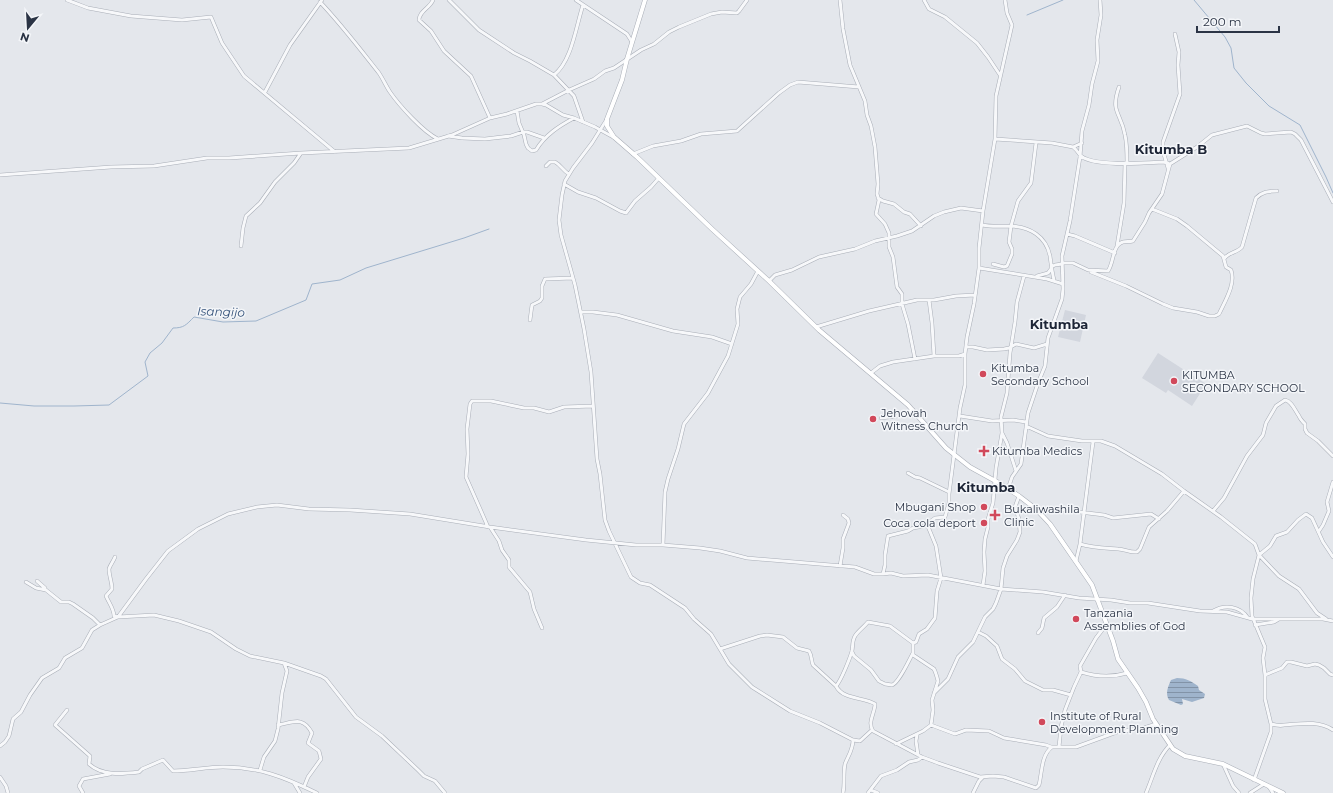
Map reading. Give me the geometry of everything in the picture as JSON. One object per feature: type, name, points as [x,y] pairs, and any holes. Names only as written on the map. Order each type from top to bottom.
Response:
[{"type":"street","points":[[67,0],[88,8],[131,16],[182,20],[211,17],[222,43],[239,69],[252,83],[335,152]]},
{"type":"street","points":[[433,0],[430,6],[420,14],[419,20],[431,32],[444,51],[470,76],[490,118]]},
{"type":"street","points":[[449,0],[479,30],[514,53],[530,60],[554,75],[575,97],[584,122]]},
{"type":"street","points":[[576,0],[627,34],[633,43]]},
{"type":"street","points":[[645,0],[622,80],[607,119],[592,143],[569,174],[564,184],[560,207],[559,224],[561,235],[581,312],[591,372],[597,459],[605,520],[631,577],[640,583],[650,585],[682,605],[694,619],[711,634],[720,649],[729,664],[752,687],[780,706],[820,723],[853,740],[859,741],[872,730],[872,716],[875,704],[840,691],[813,665],[809,651],[797,648],[782,637],[763,635],[720,649]]},
{"type":"street","points":[[542,104],[594,79],[607,70],[614,68],[640,50],[654,44],[669,32],[692,20],[716,13],[739,12],[747,0]]},
{"type":"street","points":[[840,0],[843,29],[850,65],[865,101],[866,115],[871,126],[876,148],[878,184],[876,214],[885,224],[889,238],[889,247],[893,257],[897,285],[902,294],[902,304],[908,324],[915,359]]},
{"type":"street","points":[[924,0],[929,9],[945,17],[977,43],[1000,75]]},
{"type":"street","points":[[883,574],[888,536],[924,526],[935,518],[945,517],[949,504],[949,492],[965,382],[965,354],[979,268],[979,248],[983,211],[992,147],[995,139],[995,105],[1000,75],[1012,25],[1007,13],[1005,0]]},
{"type":"street","points":[[1008,488],[1021,464],[1026,424],[1033,396],[1046,362],[1047,344],[1061,303],[1063,289],[1062,264],[1081,156],[1082,131],[1089,106],[1092,84],[1098,61],[1097,40],[1101,15],[1100,0]]},
{"type":"street","points":[[264,92],[290,45],[321,1],[353,40],[406,111],[429,134],[438,139]]},
{"type":"street","points":[[554,75],[562,68],[568,54],[583,5]]},
{"type":"street","points":[[1116,248],[1122,242],[1133,241],[1162,194],[1168,168],[1163,151],[1163,142],[1180,90],[1178,65],[1179,52],[1175,34]]},
{"type":"street","points":[[633,154],[653,146],[681,141],[701,134],[737,130],[742,128],[779,94],[790,85],[798,82],[859,87]]},
{"type":"street","points":[[1088,270],[1108,270],[1110,267],[1116,248],[1124,203],[1126,163],[1125,134],[1116,108],[1116,96],[1119,86]]},
{"type":"street","points":[[551,108],[550,102],[552,98]]},
{"type":"street","points":[[0,175],[112,167],[154,166],[207,158],[255,157],[301,152],[335,152],[409,148],[448,136],[490,118],[536,104],[542,104],[564,115],[600,129],[614,137],[633,154],[816,327],[913,410],[943,445],[970,467],[1008,488],[1019,496],[1036,509],[1050,524],[1092,585],[1118,659],[1138,688],[1156,724],[1170,745],[1177,752],[1185,756],[1223,764],[1282,793]]},
{"type":"street","points":[[517,111],[520,126],[527,146],[532,151],[536,150],[544,138],[551,132],[574,118]]},
{"type":"street","points":[[607,119],[607,126],[614,137]]},
{"type":"street","points":[[1168,168],[1172,163],[1197,147],[1212,135],[1243,126],[1250,126],[1265,134],[1289,132],[1295,134],[1301,140],[1333,202]]},
{"type":"street","points":[[448,136],[462,138],[491,138],[511,136],[523,132],[544,138]]},
{"type":"street","points":[[995,139],[1052,143],[1073,147],[1082,143]]},
{"type":"street","points":[[993,264],[1004,267],[1008,264],[1012,254],[1012,249],[1009,242],[1011,226],[1018,201],[1031,183],[1036,143]]},
{"type":"street","points":[[1073,147],[1081,156],[1112,164],[1172,163]]},
{"type":"street","points":[[241,246],[246,216],[260,203],[275,182],[294,163],[301,152]]},
{"type":"street","points":[[546,166],[552,161],[555,162],[569,174]]},
{"type":"street","points":[[564,184],[578,192],[596,198],[626,213],[635,201],[658,179]]},
{"type":"street","points":[[1224,259],[1242,247],[1256,198],[1262,193],[1277,191]]},
{"type":"street","points":[[878,198],[894,204],[904,212],[910,214],[921,226]]},
{"type":"street","points":[[769,281],[775,275],[792,270],[819,257],[855,249],[875,241],[908,232],[921,226],[938,214],[958,208],[983,211]]},
{"type":"street","points":[[1034,277],[1043,274],[1056,264],[1073,264],[1173,308],[1197,312],[1212,317],[1218,314],[1232,285],[1232,273],[1231,270],[1226,267],[1223,256],[1183,223],[1152,208]]},
{"type":"street","points":[[982,225],[995,227],[1011,226],[1027,229],[1038,234],[1048,251],[1054,280]]},
{"type":"street","points":[[1067,234],[1115,252]]},
{"type":"street","points":[[979,268],[1054,280],[1063,284]]},
{"type":"street","points":[[663,545],[665,492],[678,449],[682,428],[689,416],[710,390],[728,356],[738,324],[737,309],[740,299],[742,294],[752,284],[758,271]]},
{"type":"street","points":[[983,585],[985,571],[984,543],[993,503],[996,481],[1002,434],[1002,410],[1007,393],[1016,302],[1024,276]]},
{"type":"street","points":[[530,320],[532,305],[540,301],[542,298],[542,286],[545,279],[573,278]]},
{"type":"street","points":[[816,327],[869,311],[917,300],[975,295]]},
{"type":"street","points":[[929,300],[934,356]]},
{"type":"street","points":[[581,312],[617,315],[673,331],[712,337],[732,344]]},
{"type":"street","points":[[966,348],[972,347],[987,350],[1004,349],[1019,344],[1034,348],[1047,344]]},
{"type":"street","points":[[871,373],[884,364],[934,356],[959,356],[965,354]]},
{"type":"street","points":[[1213,511],[1224,498],[1247,456],[1262,435],[1266,423],[1276,406],[1285,400],[1288,400],[1297,410],[1298,415],[1305,424],[1304,428],[1307,433],[1318,441],[1333,456]]},
{"type":"street","points":[[542,628],[533,606],[530,592],[509,566],[509,560],[489,527],[466,477],[468,454],[467,429],[470,404],[472,401],[490,401],[524,408],[534,408],[548,412],[564,408],[593,406]]},
{"type":"street","points":[[881,418],[897,416],[913,410]]},
{"type":"street","points":[[961,417],[1001,421],[1013,420],[1026,424],[1048,436],[1073,441],[1103,441],[1120,448],[1162,474],[1252,540],[1257,547],[1259,555],[1252,581],[1250,619]]},
{"type":"street","points":[[1002,434],[1008,446],[1016,471]]},
{"type":"street","points":[[1076,561],[1080,544],[1093,442]]},
{"type":"street","points":[[908,473],[914,478],[920,478],[949,492]]},
{"type":"street","points":[[1319,531],[1329,511],[1328,502],[1333,482]]},
{"type":"street","points":[[1080,544],[1090,547],[1119,549],[1132,553],[1137,552],[1148,529],[1167,511],[1184,491]]},
{"type":"street","points":[[934,693],[948,679],[958,657],[973,642],[987,614],[993,609],[1001,589],[1003,568],[1009,550],[1017,540],[1020,530],[1019,519],[1014,507],[1019,496]]},
{"type":"street","points":[[118,617],[168,551],[198,529],[228,514],[257,507],[277,505],[308,509],[410,514],[489,527],[615,543],[663,545],[720,551],[747,558],[858,567],[870,574],[892,572],[903,576],[928,575],[1001,589],[1043,592],[1130,603],[1155,604],[1200,611],[1233,613],[1250,619],[1333,621]]},
{"type":"street","points":[[1036,509],[1055,508],[1104,515],[1113,518],[1151,514],[1158,519]]},
{"type":"street","points":[[840,566],[843,539],[849,523],[848,519],[843,515]]},
{"type":"street","points":[[1259,555],[1270,546],[1276,536],[1287,532],[1304,515],[1310,516],[1333,558]]},
{"type":"street","points":[[896,744],[917,734],[930,725],[933,710],[932,700],[938,681],[934,669],[913,655],[913,643],[916,642],[919,634],[927,629],[935,618],[937,591],[942,578],[936,546],[927,524]]},
{"type":"street","points":[[1259,555],[1279,576],[1299,589],[1317,613],[1327,620]]},
{"type":"street","points":[[115,557],[114,561],[109,567],[112,589],[106,596],[110,607],[114,612],[114,616],[118,617]]},
{"type":"street","points":[[36,581],[60,602],[68,602],[73,604],[93,618],[100,625]]},
{"type":"street","points":[[26,582],[36,588],[46,590]]},
{"type":"street","points":[[1038,633],[1042,628],[1044,618],[1057,607],[1065,595]]},
{"type":"street","points":[[1213,611],[1222,607],[1231,606],[1244,612],[1255,625],[1265,647],[1263,658],[1265,699],[1271,724],[1271,732],[1254,780]]},
{"type":"street","points":[[0,746],[9,736],[14,719],[24,709],[30,694],[42,678],[58,668],[66,658],[82,648],[92,630],[118,617],[154,615],[180,621],[211,632],[236,649],[250,656],[284,663],[326,679],[356,717],[382,736],[424,776],[435,781],[445,793]]},
{"type":"street","points":[[1255,625],[1274,622],[1279,619]]},
{"type":"street","points":[[836,686],[846,668],[852,652],[855,635],[868,622],[890,626],[913,643]]},
{"type":"street","points":[[1059,747],[1061,727],[1071,695],[1081,672],[1080,666],[1096,638],[1106,625]]},
{"type":"street","points":[[978,632],[986,636],[997,646],[1002,659],[1015,669],[1025,680],[1043,690],[1053,690],[1071,695]]},
{"type":"street","points":[[852,652],[854,656],[871,670],[880,681],[892,685],[899,680],[913,653]]},
{"type":"street","points":[[1265,675],[1282,668],[1288,662],[1307,666],[1315,664],[1319,665],[1333,675]]},
{"type":"street","points":[[260,770],[264,758],[275,741],[282,693],[287,671],[284,663]]},
{"type":"street","points":[[1081,672],[1095,676],[1112,677],[1127,673]]},
{"type":"street","points":[[67,710],[58,720],[56,725],[90,756],[88,763],[97,770],[127,774],[140,772],[142,769],[163,760],[173,771],[221,767],[260,770],[285,778],[317,793]]},
{"type":"street","points":[[278,725],[300,721],[304,722],[312,733],[308,744],[319,750],[321,759],[308,777],[304,787]]},
{"type":"street","points":[[1271,724],[1282,726],[1312,723],[1333,730]]},
{"type":"street","points":[[930,725],[956,734],[966,730],[991,731],[1004,738],[1051,747],[1067,748],[1076,747],[1117,732],[1144,728],[1156,724]]},
{"type":"street","points":[[872,730],[922,757],[977,776],[1004,777],[1035,788],[1038,787]]},
{"type":"street","points":[[917,734],[916,741],[918,755]]},
{"type":"street","points":[[843,793],[845,784],[845,764],[852,750],[853,740]]},
{"type":"street","points":[[1146,793],[1160,759],[1170,745]]},
{"type":"street","points":[[1039,793],[1038,787],[1045,755],[1051,747]]},
{"type":"street","points":[[868,793],[881,776],[897,770],[909,762],[918,760],[922,757]]},
{"type":"street","points":[[1223,764],[1233,786],[1239,793]]},
{"type":"street","points":[[83,793],[79,784],[82,779],[112,773]]},
{"type":"street","points":[[0,777],[6,786],[8,793]]},
{"type":"street","points":[[973,793],[978,781],[983,777]]},
{"type":"street","points":[[293,782],[300,793]]},
{"type":"street","points":[[1250,793],[1264,784]]},
{"type":"street","points":[[1269,787],[1273,793]]},
{"type":"street","points":[[871,790],[878,793]]},
{"type":"shaded area","points":[[1065,310],[1086,315],[1080,342],[1058,337]]},
{"type":"shaded area","name":"KITUMBA SECONDARY SCHOOL","points":[[1158,353],[1206,384],[1192,406],[1168,390],[1166,393],[1142,378]]},
{"type":"water","points":[[1177,678],[1188,680],[1198,686],[1199,690],[1205,694],[1204,698],[1192,702],[1182,699],[1183,704],[1181,705],[1169,700],[1167,692],[1169,685],[1171,680]]},
{"type":"waterway","points":[[1027,15],[1063,0]]},
{"type":"waterway","points":[[1194,0],[1225,37],[1231,48],[1234,68],[1246,83],[1269,106],[1300,125],[1333,193]]},
{"type":"waterway","name":"Isangijo","points":[[0,403],[34,406],[109,405],[148,376],[145,362],[150,353],[162,343],[173,328],[185,326],[194,317],[223,322],[256,321],[306,300],[312,284],[340,280],[366,268],[489,229]]},
{"type":"place","name":"Kitumba Secondary School","points":[[983,374]]},
{"type":"place","name":"KITUMBA SECONDARY SCHOOL","points":[[1174,381]]},
{"type":"place","name":"Jehovah Witness Church","points":[[873,419]]},
{"type":"place","name":"Kitumba Medics","points":[[984,451]]},
{"type":"place","name":"Mbugani Shop","points":[[984,507]]},
{"type":"place","name":"Bukaliwashila Clinic","points":[[995,515]]},
{"type":"place","name":"Coca cola deport","points":[[984,523]]},
{"type":"place","name":"Tanzania Assemblies of God","points":[[1076,619]]},
{"type":"place","name":"Institute of Rural Development Planning","points":[[1042,722]]},
{"type":"district","name":"Kitumba B","points":[[1171,149]]},
{"type":"district","name":"Kitumba","points":[[1059,324]]},
{"type":"district","name":"Kitumba","points":[[986,487]]}]
